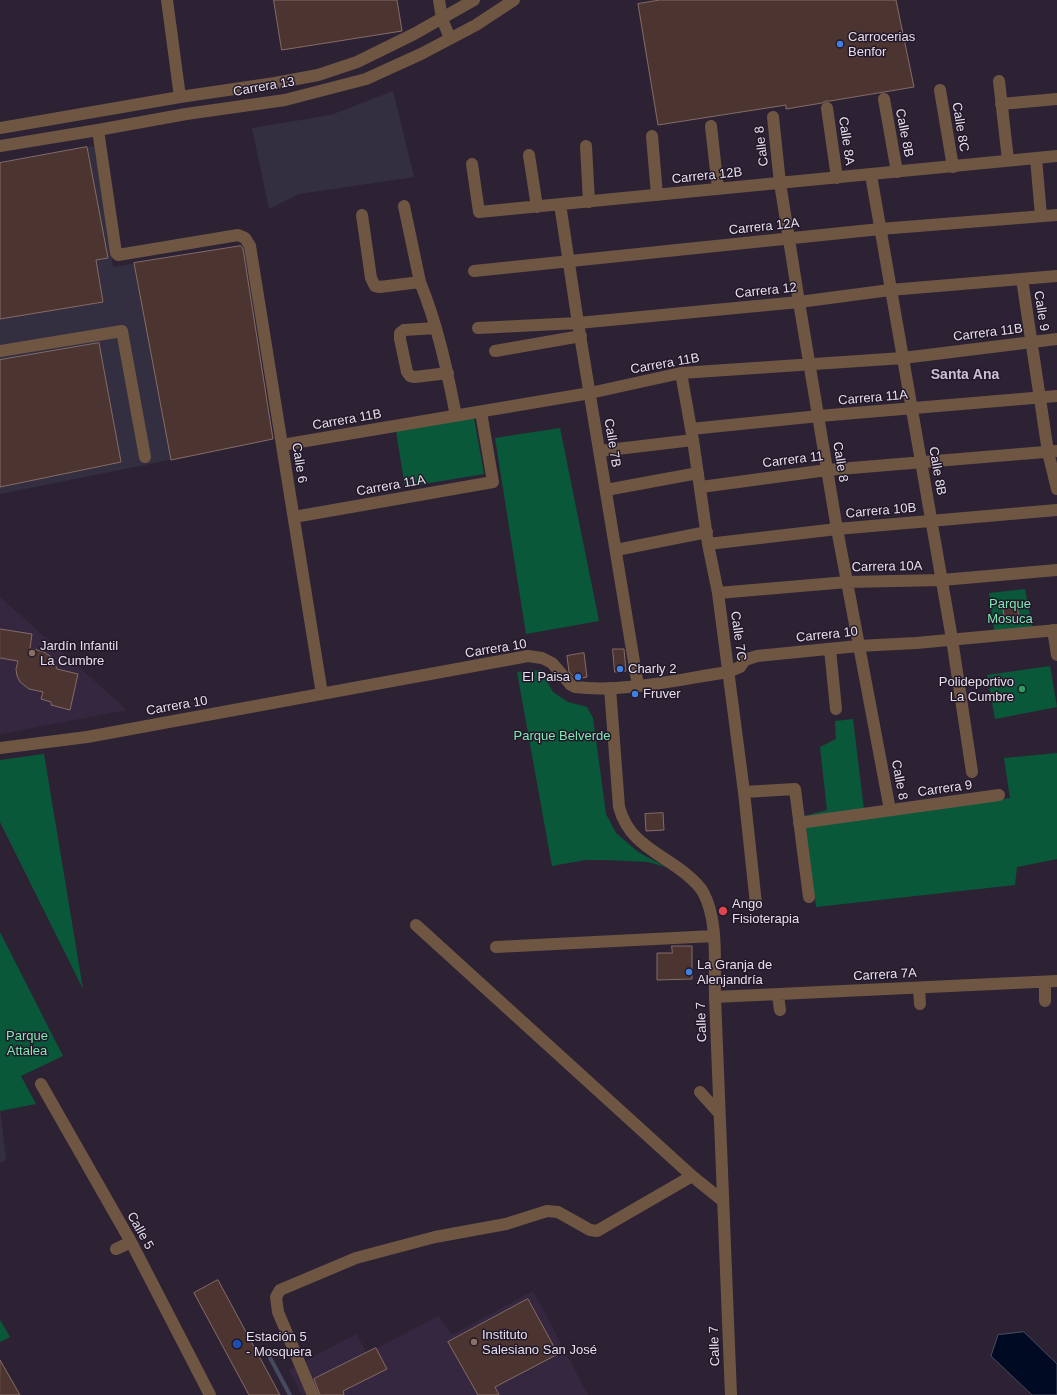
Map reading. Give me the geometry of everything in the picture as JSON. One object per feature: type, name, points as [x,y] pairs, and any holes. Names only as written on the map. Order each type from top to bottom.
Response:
[{"type":"street","points":[[167,0],[180,97]]},
{"type":"street","points":[[439,0],[442,19],[450,38]]},
{"type":"street","name":"Carrera 13","points":[[0,128],[180,97],[275,84],[318,75],[357,62],[414,34],[474,0]]},
{"type":"street","name":"Carrera 13","points":[[1,142],[98,130],[186,114],[285,100],[366,79],[421,54],[476,25],[514,0]]},
{"type":"street","points":[[999,81],[1008,160]]},
{"type":"street","name":"Calle 8C","points":[[940,90],[953,167]]},
{"type":"street","name":"Calle 8B","points":[[884,99],[897,172]]},
{"type":"street","points":[[1001,104],[1057,99]]},
{"type":"street","name":"Calle 8A","points":[[827,108],[837,178]]},
{"type":"street","name":"Calle 8","points":[[773,117],[780,183],[827,470],[858,646],[890,810]]},
{"type":"street","points":[[711,126],[718,190]]},
{"type":"street","name":"Calle 6","points":[[98,130],[116,253],[118,255],[238,236],[245,238],[250,246],[294,517],[312,641],[322,694]]},
{"type":"street","points":[[652,136],[657,195]]},
{"type":"street","points":[[586,146],[589,202]]},
{"type":"street","points":[[529,155],[537,207]]},
{"type":"street","name":"Carrera 12B","points":[[472,164],[479,212],[1057,156]]},
{"type":"street","points":[[1036,158],[1041,216]]},
{"type":"street","name":"Calle 8B","points":[[871,175],[952,638],[972,772]]},
{"type":"street","name":"Calle 7B","points":[[560,204],[578,323],[638,686]]},
{"type":"street","points":[[404,206],[420,282],[436,328],[448,373],[456,416]]},
{"type":"street","points":[[362,215],[371,278],[375,286],[380,287],[420,282]]},
{"type":"street","name":"Carrera 12A","points":[[474,270],[880,229],[1057,215]]},
{"type":"street","name":"Carrera 12","points":[[478,328],[578,323],[799,302],[890,290],[1057,276]]},
{"type":"street","name":"Calle 9","points":[[1022,279],[1040,397],[1053,452],[1057,489]]},
{"type":"street","points":[[436,328],[404,330],[400,333],[407,372],[410,376],[415,377],[448,373]]},
{"type":"street","points":[[0,351],[122,331],[145,457]]},
{"type":"street","points":[[495,351],[581,336]]},
{"type":"street","name":"Carrera 11B","points":[[282,445],[590,393],[681,373],[903,358],[1057,339]]},
{"type":"street","name":"Calle 7C","points":[[681,373],[718,593],[744,792],[756,904]]},
{"type":"street","name":"Carrera 11A","points":[[600,451],[692,434],[819,416],[1057,396]]},
{"type":"street","name":"Carrera 11A","points":[[294,517],[493,482],[481,412]]},
{"type":"street","name":"Carrera 11","points":[[701,487],[827,470],[1053,452]]},
{"type":"street","points":[[606,490],[698,473]]},
{"type":"street","name":"Carrera 10B","points":[[616,550],[708,538],[837,529],[1057,510]]},
{"type":"street","name":"Carrera 10A","points":[[718,593],[847,582],[942,580],[1057,570]]},
{"type":"street","points":[[1055,630],[1057,655]]},
{"type":"street","name":"Carrera 10","points":[[0,748],[87,737],[528,656],[542,658],[552,663],[571,685],[575,687],[610,688],[638,686],[728,672],[740,667],[746,660],[757,656],[1055,630]]},
{"type":"street","points":[[830,649],[836,709]]},
{"type":"street","name":"Calle 7","points":[[610,688],[619,807],[621,815],[626,826],[638,840],[683,871],[702,890],[710,910],[714,936],[719,1113],[731,1395]]},
{"type":"street","points":[[744,792],[795,789],[809,897]]},
{"type":"street","name":"Carrera 9","points":[[799,823],[999,795]]},
{"type":"street","points":[[416,925],[692,1176],[723,1200]]},
{"type":"street","points":[[496,946],[714,936]]},
{"type":"street","points":[[1045,1001],[1051,982]]},
{"type":"street","name":"Carrera 7A","points":[[715,997],[1051,982]]},
{"type":"street","points":[[919,988],[920,1004]]},
{"type":"street","points":[[778,995],[780,1010]]},
{"type":"street","name":"Calle 5","points":[[40,1084],[131,1242],[210,1395]]},
{"type":"street","points":[[700,1092],[719,1113]]},
{"type":"street","points":[[313,1395],[278,1312],[276,1297],[280,1290],[356,1258],[435,1237],[506,1224],[547,1211],[558,1212],[590,1230],[596,1231],[692,1176]]},
{"type":"street","points":[[116,1249],[131,1242]]},
{"type":"shaded area","points":[[393,91],[414,177],[299,194],[269,209],[252,128],[331,115]]},
{"type":"shaded area","points":[[94,146],[113,267],[244,246],[273,439],[0,494],[0,163]]},
{"type":"shaded area","name":"Jardín Infantil La Cumbre","points":[[0,597],[127,710],[0,734]]},
{"type":"shaded area","points":[[0,1107],[6,1160],[0,1163]]},
{"type":"shaded area","name":"Instituto Salesiano San José","points":[[533,1291],[588,1395],[302,1395],[289,1370],[356,1334],[367,1353],[439,1316],[452,1335]]},
{"type":"green space","points":[[474,418],[484,474],[405,487],[396,431]]},
{"type":"green space","points":[[560,428],[599,621],[526,634],[495,438]]},
{"type":"green space","name":"Parque Mosuca","points":[[1025,589],[1033,632],[995,635],[989,593]]},
{"type":"green space","name":"Polideportivo La Cumbre","points":[[1050,666],[1057,707],[995,719],[987,675]]},
{"type":"green space","name":"Parque Belverde","points":[[541,670],[553,692],[568,702],[587,707],[593,718],[606,814],[616,833],[638,852],[666,867],[648,862],[607,860],[585,860],[552,866],[517,672]]},
{"type":"green space","points":[[853,719],[865,818],[1010,798],[1004,758],[1057,753],[1057,859],[1017,867],[1015,885],[816,907],[804,816],[827,810],[820,747],[836,739],[835,721]]},
{"type":"green space","points":[[44,754],[83,989],[0,822],[0,760]]},
{"type":"green space","name":"Parque Attalea","points":[[0,932],[63,1056],[21,1076],[36,1104],[0,1111]]},
{"type":"green space","points":[[0,1320],[10,1337],[0,1342]]},
{"type":"water","points":[[1024,1332],[1057,1364],[1057,1395],[1032,1395],[991,1356],[998,1335]]},
{"type":"building","points":[[274,0],[397,0],[402,31],[282,50]]},
{"type":"building","points":[[660,0],[896,0],[914,87],[786,109],[786,105],[658,125],[638,4]]},
{"type":"building","points":[[87,147],[108,258],[96,260],[103,302],[0,319],[0,163]]},
{"type":"building","points":[[241,246],[243,249],[273,439],[171,460],[134,263]]},
{"type":"building","points":[[99,343],[121,462],[0,487],[0,360]]},
{"type":"building","points":[[1016,601],[1020,622],[1005,623],[1002,602]]},
{"type":"building","points":[[0,629],[32,634],[30,648],[44,652],[50,656],[57,669],[78,674],[70,710],[51,705],[51,702],[41,699],[43,692],[29,689],[20,682],[16,669],[18,661],[0,658]]},
{"type":"building","points":[[613,649],[624,649],[626,671],[615,672]]},
{"type":"building","points":[[584,653],[587,677],[576,679],[569,672],[567,656]]},
{"type":"building","points":[[663,813],[664,830],[646,831],[645,814]]},
{"type":"building","points":[[672,946],[692,946],[692,979],[657,980],[657,953],[672,953]]},
{"type":"building","name":"Estación 5 - Mosquera","points":[[218,1280],[280,1395],[249,1395],[194,1293]]},
{"type":"building","points":[[528,1299],[558,1354],[495,1387],[499,1395],[478,1395],[448,1342]]},
{"type":"building","points":[[376,1348],[387,1369],[343,1391],[344,1395],[320,1395],[314,1379]]},
{"type":"building","points":[[0,1360],[20,1395],[0,1395]]},
{"type":"waterway","points":[[268,1354],[290,1395]]},
{"type":"place","name":"Carrocerias Benfor","points":[[840,44]]},
{"type":"place","name":"Jardín Infantil La Cumbre","points":[[32,653]]},
{"type":"place","name":"Charly 2","points":[[620,669]]},
{"type":"place","name":"El Paisa","points":[[578,677]]},
{"type":"place","name":"Polideportivo La Cumbre","points":[[1022,689]]},
{"type":"place","name":"Fruver","points":[[635,694]]},
{"type":"place","name":"Ango Fisioterapia","points":[[723,911]]},
{"type":"place","name":"La Granja de Alenjandría","points":[[689,972]]},
{"type":"place","name":"Instituto Salesiano San José","points":[[474,1342]]},
{"type":"place","name":"Estación 5 - Mosquera","points":[[237,1344]]},
{"type":"district","name":"Santa Ana","points":[[965,375]]}]
